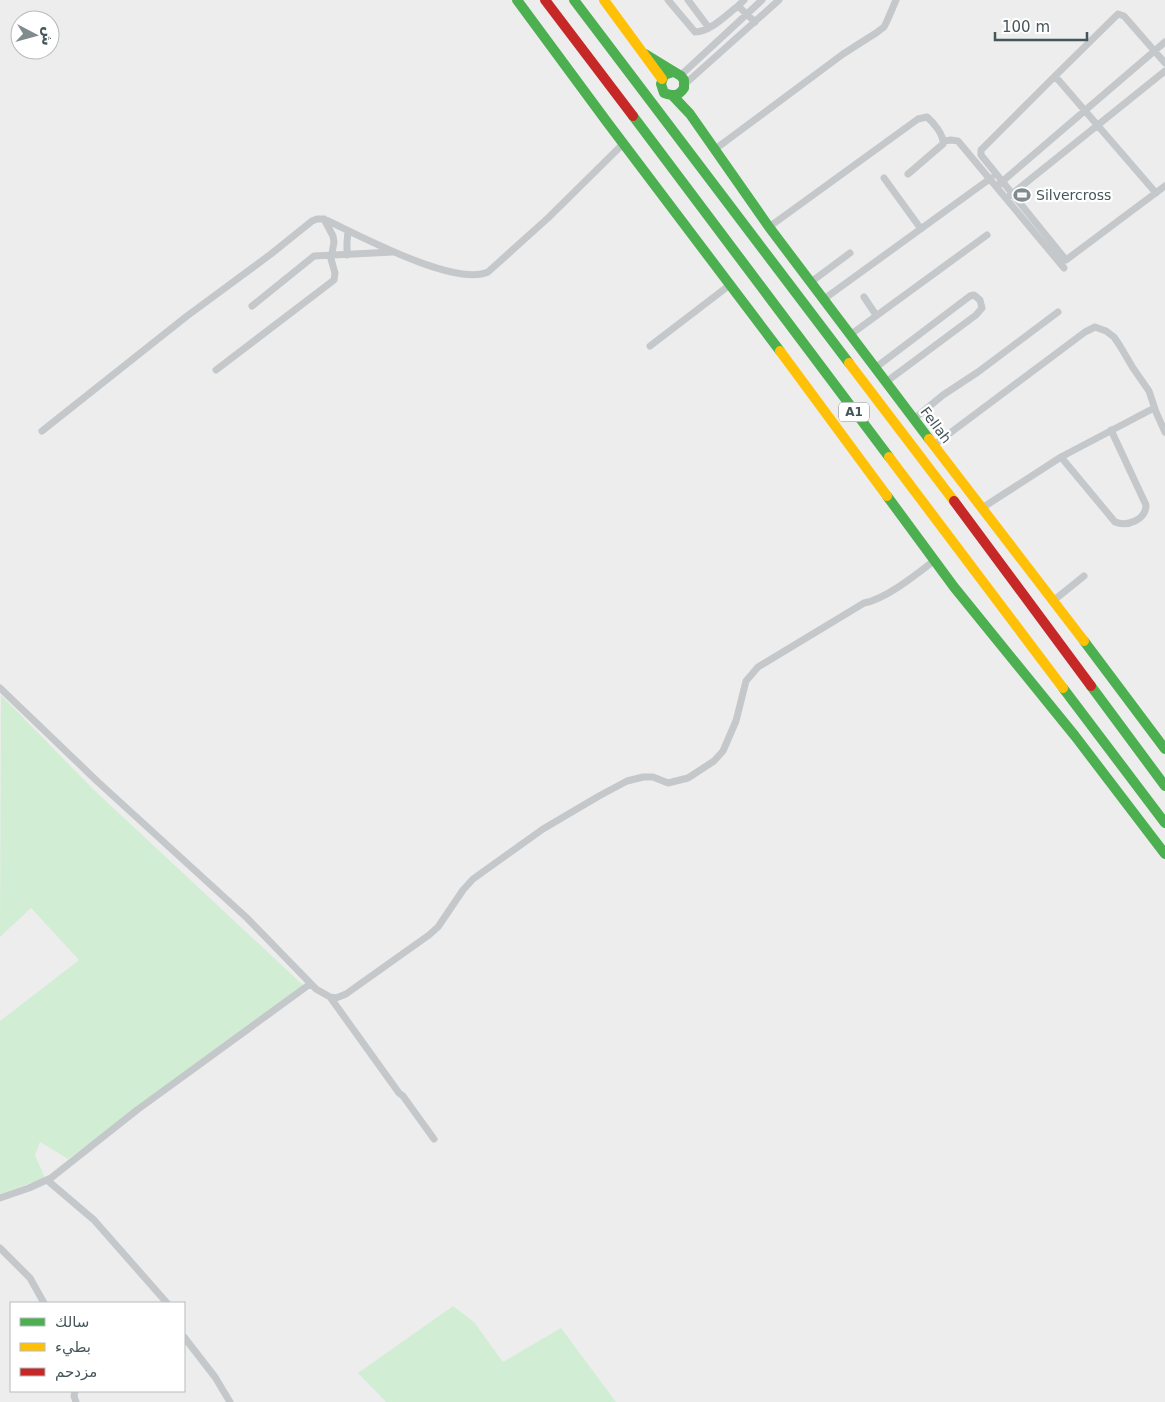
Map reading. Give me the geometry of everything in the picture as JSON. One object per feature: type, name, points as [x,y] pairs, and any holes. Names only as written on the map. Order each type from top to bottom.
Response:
[{"type":"main road","points":[[517,0],[731,284],[935,560],[1075,736],[1165,854]]},
{"type":"main road","name":"A1","points":[[545,0],[1165,823]]},
{"type":"main road","name":"A1","points":[[574,0],[987,545],[1165,786]]},
{"type":"main road","name":"Fellah","points":[[604,0],[662,79],[661,84],[664,92],[673,96],[690,114],[769,227],[1165,749]]},
{"type":"main road","name":"Fellah","points":[[645,54],[681,80],[690,114]]},
{"type":"main road","points":[[662,79],[664,75],[681,80],[681,93],[673,96]]},
{"type":"street","points":[[668,0],[693,31],[700,32],[709,28],[744,0]]},
{"type":"street","points":[[688,0],[709,28]]},
{"type":"street","points":[[681,80],[762,0]]},
{"type":"street","points":[[681,80],[755,22],[779,0]]},
{"type":"street","points":[[714,150],[836,59],[876,33],[887,21],[896,0]]},
{"type":"street","points":[[738,6],[755,22]]},
{"type":"street","points":[[1165,64],[1124,16],[1118,14],[981,150],[981,155],[1000,184],[1066,260],[1165,186]]},
{"type":"street","points":[[1000,184],[1165,42]]},
{"type":"street","points":[[1010,196],[1165,71]]},
{"type":"street","points":[[1055,76],[1156,193]]},
{"type":"street","points":[[769,227],[918,120],[927,118],[931,121],[944,141]]},
{"type":"street","points":[[944,141],[958,141],[991,178],[1000,184]]},
{"type":"street","points":[[908,174],[941,148],[944,141]]},
{"type":"street","points":[[42,431],[187,316],[312,221],[324,219],[425,264],[453,273],[474,276],[488,272],[548,218],[624,143]]},
{"type":"street","points":[[884,178],[921,230]]},
{"type":"street","points":[[824,299],[991,178]]},
{"type":"street","points":[[1010,196],[1064,268]]},
{"type":"street","points":[[216,370],[334,280],[333,236],[324,219]]},
{"type":"street","points":[[347,255],[346,242],[348,230]]},
{"type":"street","points":[[850,334],[987,236]]},
{"type":"street","points":[[252,306],[311,258],[317,256],[396,252]]},
{"type":"street","points":[[811,282],[850,253]]},
{"type":"street","points":[[650,346],[731,284]]},
{"type":"street","points":[[875,368],[970,296],[974,295],[980,300],[982,308],[976,315],[886,382]]},
{"type":"street","points":[[864,297],[876,315]]},
{"type":"street","points":[[914,419],[943,395],[985,367],[1058,312]]},
{"type":"street","points":[[934,445],[1095,327],[1106,331],[1114,337],[1150,391],[1154,408],[1162,418],[1165,432]]},
{"type":"street","points":[[982,508],[1061,458],[1154,408]]},
{"type":"street","points":[[1061,458],[1115,522],[1120,524],[1136,521],[1145,513],[1146,505],[1111,430]]},
{"type":"street","points":[[0,688],[98,782],[247,918],[310,984],[324,994],[336,998],[346,994],[420,943],[438,926],[463,890],[474,879],[543,829],[606,791],[627,781],[643,777],[653,777],[668,784],[700,772],[723,751],[736,721],[746,681],[758,668],[864,603],[875,600],[891,591],[922,571],[935,560]]},
{"type":"street","points":[[1053,601],[1084,576]]},
{"type":"street","points":[[0,1198],[47,1180],[137,1110],[310,984]]},
{"type":"street","points":[[330,997],[398,1093],[403,1096],[434,1139]]},
{"type":"street","points":[[47,1180],[94,1220],[166,1302]]},
{"type":"street","points":[[0,1248],[30,1278],[43,1302]]},
{"type":"street","points":[[185,1338],[215,1377],[230,1402]]},
{"type":"green space","points":[[1,695],[93,789],[304,986],[68,1159],[40,1142],[35,1155],[45,1178],[0,1194],[0,1021],[79,960],[31,908],[0,937]]},
{"type":"green space","points":[[453,1306],[474,1322],[503,1362],[561,1328],[616,1402],[386,1402],[358,1373]]},
{"type":"traffic: fast","points":[[517,0],[780,351]]},
{"type":"traffic: fast","points":[[574,0],[849,363]]},
{"type":"traffic: fast","points":[[645,54],[681,76],[684,80],[684,88],[680,93],[673,95],[664,93],[661,84],[664,75],[673,72]]},
{"type":"traffic: fast","points":[[673,96],[690,114],[769,227],[929,439]]},
{"type":"traffic: fast","points":[[633,116],[889,457]]},
{"type":"traffic: fast","points":[[887,496],[954,587],[1075,736],[1165,854]]},
{"type":"traffic: fast","points":[[1084,641],[1165,749]]},
{"type":"traffic: fast","points":[[1091,686],[1165,786]]},
{"type":"traffic: fast","points":[[1063,688],[1165,823]]},
{"type":"traffic: slow","points":[[604,0],[662,79]]},
{"type":"traffic: slow","points":[[780,351],[887,496]]},
{"type":"traffic: slow","points":[[849,363],[954,501]]},
{"type":"traffic: slow","points":[[929,439],[1084,641]]},
{"type":"traffic: slow","points":[[889,457],[1063,688]]},
{"type":"traffic: jam","points":[[545,0],[633,116]]},
{"type":"traffic: jam","points":[[954,501],[1091,686]]},
{"type":"place","name":"Silvercross","points":[[1022,195]]}]
